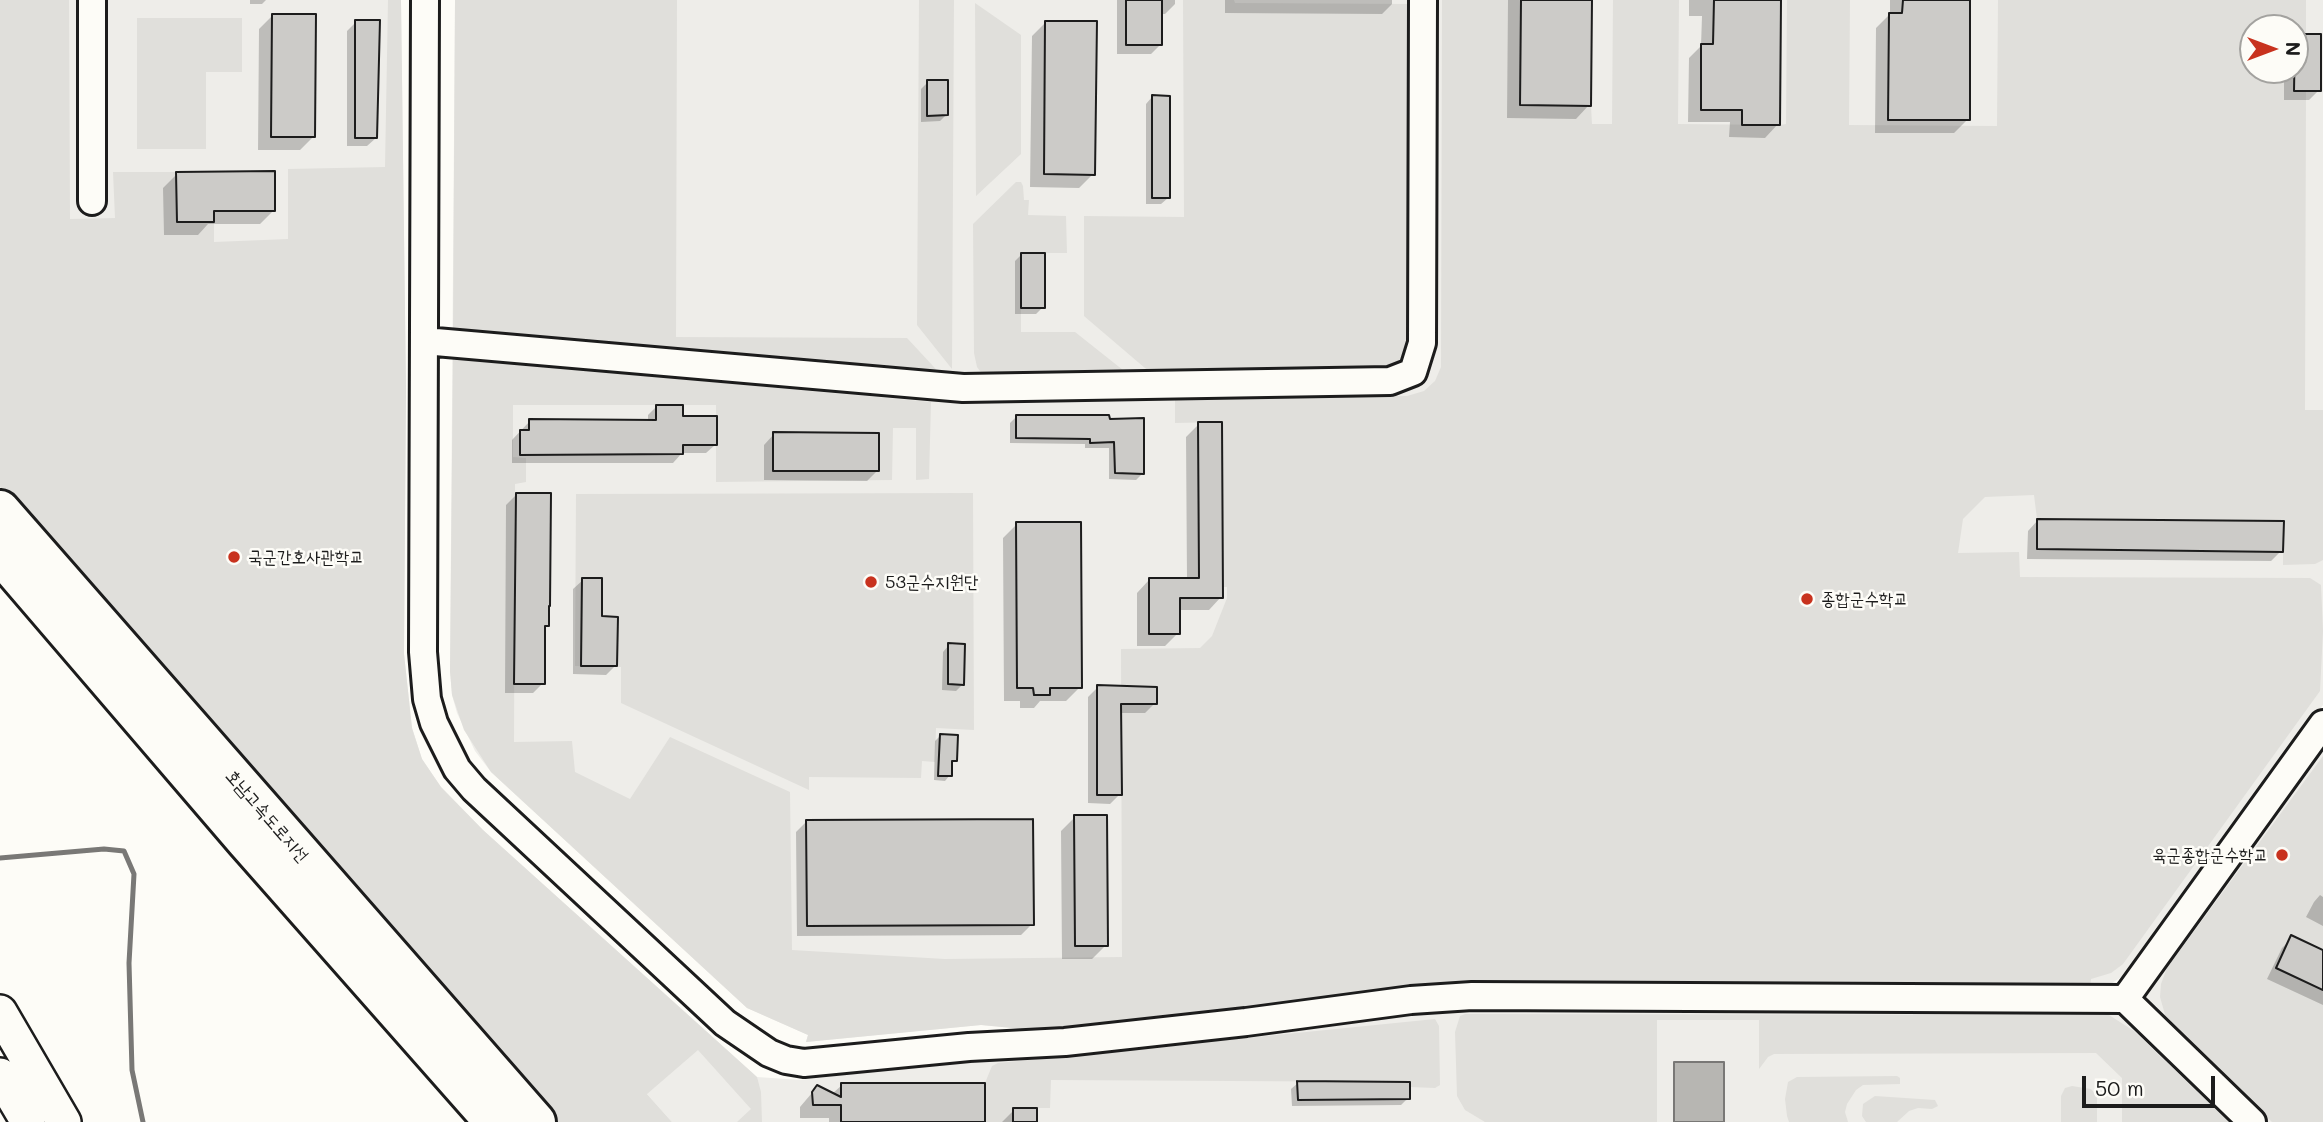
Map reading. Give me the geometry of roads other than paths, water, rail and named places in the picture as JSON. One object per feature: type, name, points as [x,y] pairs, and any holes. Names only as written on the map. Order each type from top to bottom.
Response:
[{"type":"highway","name":"호남고속도로지선","points":[[0,510],[536,1122]]},
{"type":"highway","name":"호남고속도로지선","points":[[0,554],[246,841],[494,1122]]},
{"type":"main road","points":[[0,1012],[64,1122]]},
{"type":"main road","points":[[0,1075],[28,1122]]},
{"type":"street","points":[[92,0],[92,201]]},
{"type":"street","points":[[425,0],[423,652],[427,699],[444,746],[457,769],[474,789],[715,1014],[769,1054],[804,1063],[969,1047],[1065,1042],[1411,1000],[1472,996],[2125,999],[2252,1122]]},
{"type":"street","points":[[424,341],[962,388],[1390,381],[1413,372],[1422,343],[1423,0]]},
{"type":"street","points":[[2125,999],[2323,724]]},
{"type":"waterway","points":[[0,858],[104,849],[124,851],[134,874],[129,963],[132,1070],[143,1122]]},
{"type":"place","name":"국군간호사관학교","points":[[234,557]]},
{"type":"place","name":"53군수지원단","points":[[871,582]]},
{"type":"place","name":"종합군수학교","points":[[1807,599]]},
{"type":"place","name":"육군종합군수학교","points":[[2282,855]]}]
